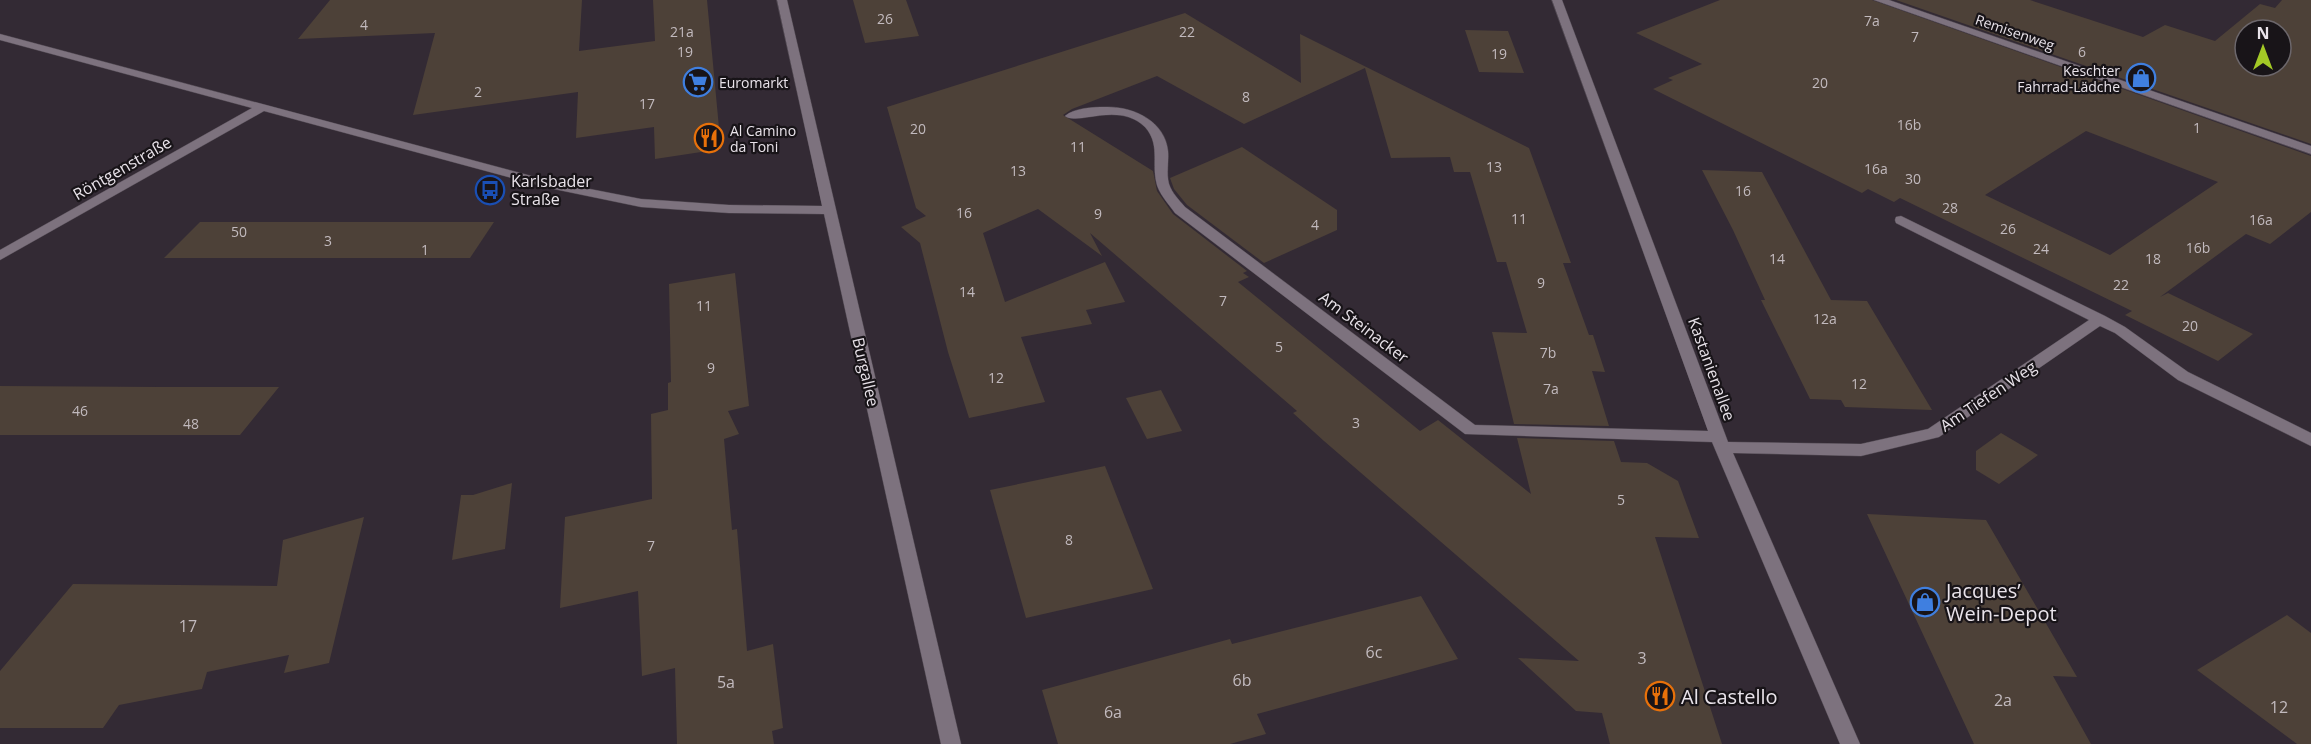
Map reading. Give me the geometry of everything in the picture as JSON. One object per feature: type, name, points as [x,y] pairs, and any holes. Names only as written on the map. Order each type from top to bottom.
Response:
[{"type":"street","name":"Burgallee","points":[[782,0],[951,744]]},
{"type":"street","name":"Kastanienallee","points":[[1557,0],[1720,442],[1851,744]]},
{"type":"street","name":"Remisenweg","points":[[1879,0],[2311,150]]},
{"type":"street","points":[[0,37],[261,108],[613,199],[729,209],[828,210]]},
{"type":"street","name":"Röntgenstraße","points":[[0,256],[261,108]]},
{"type":"street","name":"Am Steinacker","points":[[1071,116],[1104,110],[1128,110],[1152,128],[1161,146],[1163,186],[1180,210],[1471,430],[1720,442]]},
{"type":"street","points":[[1901,220],[2100,319],[2132,338],[2159,361],[2183,376],[2311,440]]},
{"type":"street","name":"Am Tiefen Weg","points":[[1720,442],[1861,450],[1933,433],[2100,319]]},
{"type":"building","points":[[330,0],[582,0],[579,51],[655,41],[653,0],[707,0],[721,149],[655,159],[654,127],[576,138],[578,92],[413,115],[435,33],[298,39]]},
{"type":"building","points":[[853,0],[906,0],[919,36],[865,43]]},
{"type":"building","points":[[1720,0],[1872,0],[2311,156],[2311,212],[2270,244],[2246,234],[2160,297],[2168,293],[2253,334],[2218,361],[2125,315],[2132,311],[1900,198],[1894,202],[1868,189],[1862,193],[1653,89],[1673,80],[1668,78],[1702,64],[1636,33]],"holes":[[[2086,131],[2218,182],[2110,255],[1985,195]]]},
{"type":"building","points":[[1896,0],[2030,0],[2143,37],[2165,25],[2215,41],[2233,26],[2233,78],[2293,78],[2293,18],[2243,18],[2260,4],[2275,8],[2282,0],[2311,0],[2311,144]]},
{"type":"building","points":[[1185,13],[1301,83],[1300,34],[1529,148],[1571,263],[1563,263],[1589,335],[1593,335],[1605,372],[1592,371],[1609,426],[1514,424],[1492,332],[1527,333],[1506,262],[1497,262],[1470,172],[1454,172],[1450,157],[1391,158],[1365,68],[1244,124],[1157,76],[1072,109],[1063,115],[1153,171],[1157,191],[1173,214],[1247,271],[1243,273],[1249,277],[1238,282],[1420,431],[1438,420],[1531,494],[1517,438],[1614,441],[1621,462],[1647,463],[1678,481],[1699,538],[1655,537],[1722,744],[1610,744],[1602,713],[1576,711],[1518,658],[1579,661],[1324,441],[1293,413],[1297,411],[1090,233],[1102,256],[1038,209],[983,233],[1005,302],[1105,262],[1125,302],[1086,310],[1092,324],[1021,337],[1045,402],[969,418],[948,352],[920,243],[901,227],[926,216],[916,208],[887,107]]},
{"type":"building","points":[[1465,30],[1508,31],[1524,73],[1479,72]]},
{"type":"building","points":[[1242,147],[1337,210],[1337,230],[1264,263],[1187,205],[1174,189],[1170,178]]},
{"type":"building","points":[[1702,170],[1762,172],[1831,300],[1867,301],[1932,410],[1845,407],[1841,400],[1810,399],[1761,300],[1765,300],[1733,230]]},
{"type":"building","points":[[200,222],[494,222],[470,258],[164,258]]},
{"type":"building","points":[[735,273],[749,406],[728,411],[739,434],[724,439],[732,530],[737,529],[747,651],[773,644],[783,728],[772,731],[774,744],[677,744],[675,668],[642,676],[638,591],[560,608],[565,517],[652,499],[651,414],[668,410],[668,383],[671,382],[669,284]]},
{"type":"building","points":[[0,386],[279,387],[240,435],[0,435]]},
{"type":"building","points":[[1161,390],[1182,431],[1147,439],[1126,398]]},
{"type":"building","points":[[2001,433],[2038,455],[1999,484],[1976,470],[1976,451]]},
{"type":"building","points":[[1105,466],[1153,589],[1026,618],[990,490]]},
{"type":"building","points":[[512,483],[505,549],[452,560],[461,495],[473,495]]},
{"type":"building","points":[[1867,514],[1986,520],[2077,677],[2053,676],[2091,744],[1974,744]]},
{"type":"building","points":[[364,517],[329,663],[284,673],[289,655],[207,672],[202,689],[119,705],[103,728],[0,728],[0,671],[73,584],[277,586],[283,540]]},
{"type":"building","points":[[1421,596],[1458,659],[1257,714],[1266,734],[1230,744],[1058,744],[1042,690],[1230,639],[1232,644]]},
{"type":"building","points":[[2287,615],[2311,633],[2311,744],[2297,744],[2197,670]]},
{"type":"place","name":"Keschter Fahrrad-Lädche","points":[[2141,78]]},
{"type":"place","name":"Euromarkt","points":[[698,82]]},
{"type":"place","name":"Al Camino da Toni","points":[[709,138]]},
{"type":"place","name":"Karlsbader Straße","points":[[490,190]]},
{"type":"place","name":"Jacques’ Wein-Depot","points":[[1925,602]]},
{"type":"place","name":"Al Castello","points":[[1660,696]]}]
